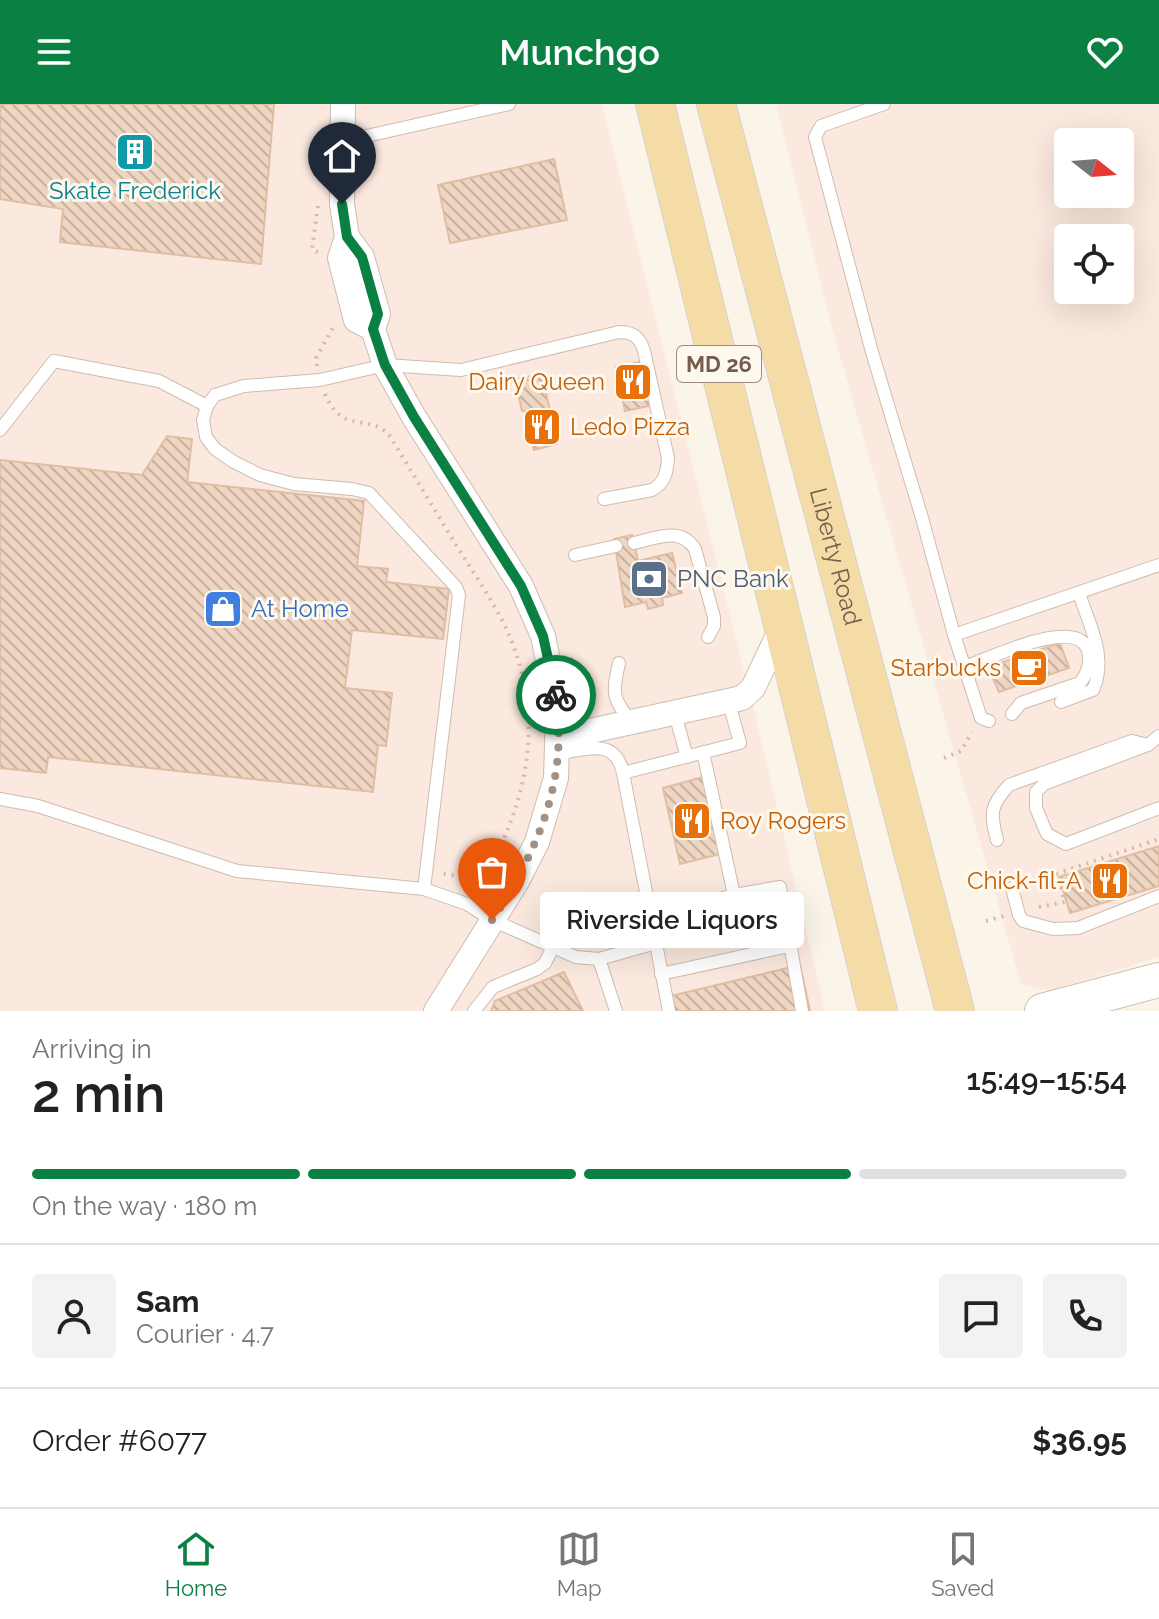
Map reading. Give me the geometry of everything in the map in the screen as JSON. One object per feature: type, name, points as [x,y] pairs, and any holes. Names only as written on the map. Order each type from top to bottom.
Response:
[{"type":"main road","name":"MD 26","points":[[655,104],[878,1011]]},
{"type":"main road","name":"Liberty Road","points":[[716,104],[955,1011]]},
{"type":"main road","points":[[1042,1011],[1159,980]]},
{"type":"street","points":[[343,104],[342,204],[347,237],[362,257],[378,314],[373,329],[385,365],[414,417],[521,586],[543,636],[554,680],[558,746],[556,778],[537,842],[517,881],[436,1011]]},
{"type":"street","points":[[558,746],[632,723],[742,698],[753,688],[783,625]]},
{"type":"lane","points":[[342,136],[362,137],[509,104]]},
{"type":"lane","points":[[884,104],[821,126],[815,137],[872,352],[954,635],[981,718],[989,721]]},
{"type":"lane","points":[[424,889],[459,595],[456,587],[369,493],[294,484],[260,475],[215,449],[206,437],[203,420],[207,406],[215,395],[226,389],[320,380],[385,365],[461,370],[619,332],[630,332],[638,338],[644,351],[668,458],[667,473],[658,487],[604,499]]},
{"type":"lane","points":[[0,430],[54,361],[159,381],[207,406]]},
{"type":"lane","points":[[634,543],[675,534],[690,541],[714,617],[714,626],[708,637]]},
{"type":"lane","points":[[575,555],[616,546]]},
{"type":"lane","points":[[954,635],[1159,565]]},
{"type":"lane","points":[[1061,702],[1093,690],[1100,674],[1100,659],[1079,593]]},
{"type":"lane","points":[[965,667],[1041,639],[1062,635],[1078,639],[1086,645],[1090,662],[1080,683],[1021,703],[1012,714]]},
{"type":"lane","points":[[619,663],[614,699],[632,723]]},
{"type":"lane","points":[[623,773],[740,743],[729,703]]},
{"type":"lane","points":[[675,714],[687,757]]},
{"type":"lane","points":[[1159,736],[1148,745],[1044,784],[1036,792],[1036,808],[1047,834],[1066,844],[1159,808]]},
{"type":"lane","points":[[997,840],[991,817],[996,800],[1009,785],[1132,741],[1148,745]]},
{"type":"lane","points":[[558,746],[603,748],[619,759],[669,1011]]},
{"type":"lane","points":[[703,752],[734,895]]},
{"type":"lane","points":[[0,799],[38,806],[237,871],[424,889],[467,904],[492,920],[576,957],[599,959],[688,934]]},
{"type":"lane","points":[[651,918],[734,895],[780,887],[802,1011]]},
{"type":"lane","points":[[1012,888],[1023,921],[1053,929],[1078,928],[1159,896]]},
{"type":"lane","points":[[722,925],[762,915],[770,919],[789,946]]},
{"type":"lane","points":[[661,974],[789,946]]},
{"type":"lane","points":[[474,1011],[493,987],[545,963],[553,947]]},
{"type":"lane","points":[[599,959],[616,1011]]},
{"type":"path","points":[[319,197],[312,249],[323,258]]},
{"type":"path","points":[[338,319],[316,358],[320,380],[331,406],[353,423],[379,427],[389,435],[503,623],[524,685],[528,715],[526,767],[516,811],[499,851],[482,881],[426,871]]},
{"type":"path","points":[[944,758],[961,751],[972,732]]},
{"type":"path","points":[[986,921],[1065,902],[1056,874],[1159,839]]},
{"type":"shaded area","points":[[0,104],[602,104],[755,714],[825,1011],[0,1011]]},
{"type":"shaded area","points":[[776,104],[1159,104],[1159,957],[1049,991],[1021,984],[830,321]]},
{"type":"building","name":"Skate Frederick","points":[[0,104],[274,104],[261,264],[60,242],[63,209],[0,199]]},
{"type":"building","points":[[554,159],[567,220],[450,243],[438,185]]},
{"type":"building","name":"Dairy Queen","points":[[640,362],[643,377],[646,376],[649,406],[625,411],[616,367]]},
{"type":"building","name":"Ledo Pizza","points":[[542,374],[557,444],[534,450],[515,379]]},
{"type":"building","name":"At Home","points":[[167,436],[192,439],[187,482],[364,501],[357,566],[388,569],[386,582],[449,589],[443,639],[352,630],[345,688],[392,693],[386,746],[378,745],[373,792],[48,757],[46,773],[0,768],[0,460],[142,475]]},
{"type":"building","name":"PNC Bank","points":[[632,535],[638,561],[672,553],[682,593],[662,598],[663,605],[648,609],[646,602],[625,607],[614,539]]},
{"type":"building","name":"Starbucks","points":[[1060,643],[1069,668],[999,692],[988,667]]},
{"type":"building","name":"Roy Rogers","points":[[703,777],[720,854],[680,864],[663,788]]},
{"type":"building","name":"Chick-fil-A","points":[[1159,846],[1159,886],[1070,913],[1059,877]]},
{"type":"building","points":[[719,913],[724,933],[690,943],[685,921]]},
{"type":"building","points":[[800,965],[810,1011],[674,1011],[671,996]]},
{"type":"building","points":[[564,972],[583,1011],[491,1011],[495,1001]]},
{"type":"way so far","points":[[492,920],[537,842],[549,807],[556,778],[556,695]]},
{"type":"place","name":"Skate Frederick","points":[[135,152]]},
{"type":"place","name":"Dairy Queen","points":[[633,382]]},
{"type":"place","name":"Ledo Pizza","points":[[542,427]]},
{"type":"place","name":"PNC Bank","points":[[649,579]]},
{"type":"place","name":"At Home","points":[[223,609]]},
{"type":"place","name":"Starbucks","points":[[1029,668]]},
{"type":"place","name":"Roy Rogers","points":[[692,821]]},
{"type":"place","name":"Chick-fil-A","points":[[1110,881]]},
{"type":"place","name":"Riverside Liquors","points":[[492,920]]},
{"type":"route","points":[[342,204],[347,237],[362,257],[378,314],[373,329],[385,365],[414,417],[521,586],[543,636],[556,695]]}]
